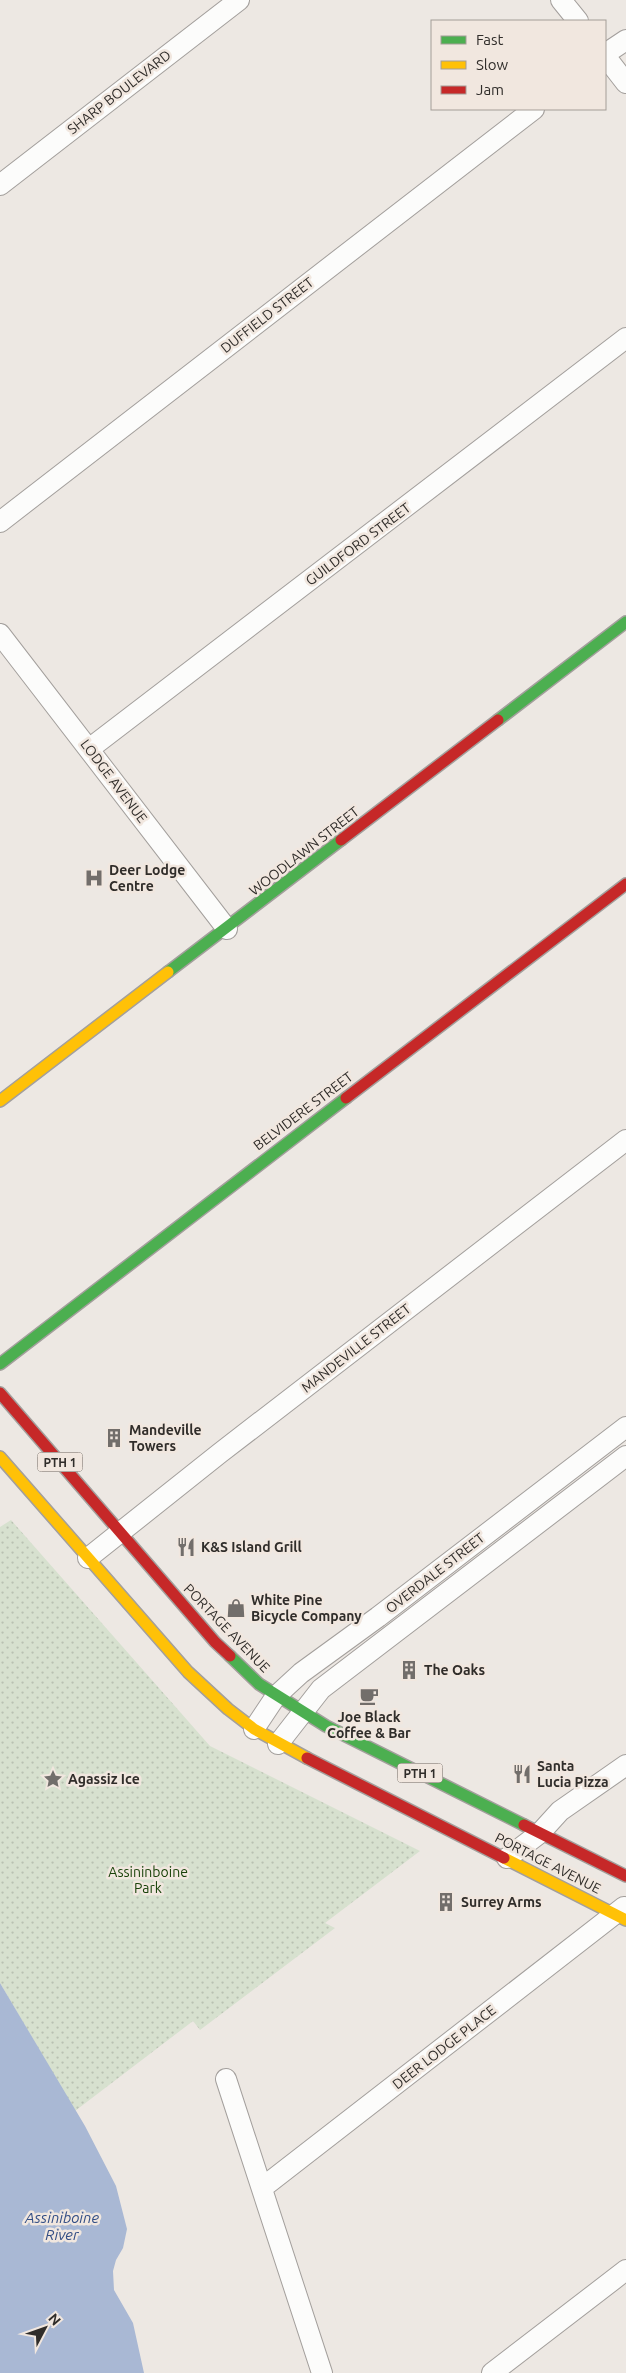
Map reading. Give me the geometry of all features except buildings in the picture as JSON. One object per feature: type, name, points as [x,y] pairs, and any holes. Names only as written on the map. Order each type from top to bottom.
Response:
[{"type":"main road","name":"WOODLAWN STREET","points":[[0,1102],[626,622]]},
{"type":"main road","name":"BELVIDERE STREET","points":[[0,1364],[626,884]]},
{"type":"main road","name":"PORTAGE AVENUE","points":[[0,1393],[215,1642],[259,1684],[301,1712],[626,1876]]},
{"type":"main road","name":"PORTAGE AVENUE","points":[[0,1457],[188,1672],[228,1709],[254,1729],[278,1744],[622,1913]]},
{"type":"street","name":"SHARP BOULEVARD","points":[[0,185],[239,0]]},
{"type":"street","points":[[561,0],[577,20]]},
{"type":"street","points":[[606,54],[626,40]]},
{"type":"street","points":[[606,56],[626,83]]},
{"type":"street","name":"DUFFIELD STREET","points":[[0,522],[533,110]]},
{"type":"street","name":"GUILDFORD STREET","points":[[89,749],[626,338]]},
{"type":"street","name":"LODGE AVENUE","points":[[0,634],[227,929]]},
{"type":"street","name":"MANDEVILLE STREET","points":[[88,1558],[120,1531],[626,1140]]},
{"type":"street","name":"OVERDALE STREET","points":[[254,1729],[276,1696],[301,1673],[378,1617],[626,1427]]},
{"type":"street","name":"OVERDALE STREET","points":[[278,1744],[301,1712],[321,1689],[626,1456]]},
{"type":"street","points":[[507,1858],[540,1833],[560,1811],[626,1765]]},
{"type":"street","name":"DEER LODGE PLACE","points":[[262,2188],[622,1913]]},
{"type":"street","points":[[226,2079],[322,2373]]},
{"type":"street","points":[[492,2373],[626,2270]]},
{"type":"green space","name":"Assininboine Park","points":[[11,1520],[210,1746],[420,1851],[325,1923],[335,1928],[200,2030],[193,2021],[75,2111],[0,1983],[0,1527]]},
{"type":"water","name":"Assiniboine River","points":[[0,1983],[85,2126],[116,2186],[127,2229],[123,2248],[116,2260],[113,2271],[114,2290],[133,2323],[144,2373],[0,2373]]},
{"type":"traffic: fast","points":[[498,720],[626,622]]},
{"type":"traffic: fast","points":[[168,972],[341,840]]},
{"type":"traffic: fast","points":[[0,1364],[346,1098]]},
{"type":"traffic: fast","points":[[230,1656],[259,1684],[326,1726],[524,1825]]},
{"type":"traffic: slow","points":[[0,1101],[168,972]]},
{"type":"traffic: slow","points":[[0,1457],[188,1672],[228,1709],[254,1729],[307,1758]]},
{"type":"traffic: slow","points":[[504,1858],[626,1920]]},
{"type":"traffic: jam","points":[[341,840],[498,720]]},
{"type":"traffic: jam","points":[[346,1098],[626,884]]},
{"type":"traffic: jam","points":[[0,1393],[215,1642],[230,1656]]},
{"type":"traffic: jam","points":[[307,1758],[504,1858]]},
{"type":"traffic: jam","points":[[524,1825],[626,1876]]},
{"type":"place","name":"Deer Lodge Centre","points":[[94,878]]},
{"type":"place","name":"Mandeville Towers","points":[[114,1438]]},
{"type":"place","name":"K&S Island Grill","points":[[186,1547]]},
{"type":"place","name":"White Pine Bicycle Company","points":[[236,1608]]},
{"type":"place","name":"The Oaks","points":[[409,1670]]},
{"type":"place","name":"Joe Black Coffee & Bar","points":[[369,1696]]},
{"type":"place","name":"Santa Lucia Pizza","points":[[522,1774]]},
{"type":"place","name":"Agassiz Ice","points":[[53,1779]]},
{"type":"place","name":"Surrey Arms","points":[[446,1902]]}]
